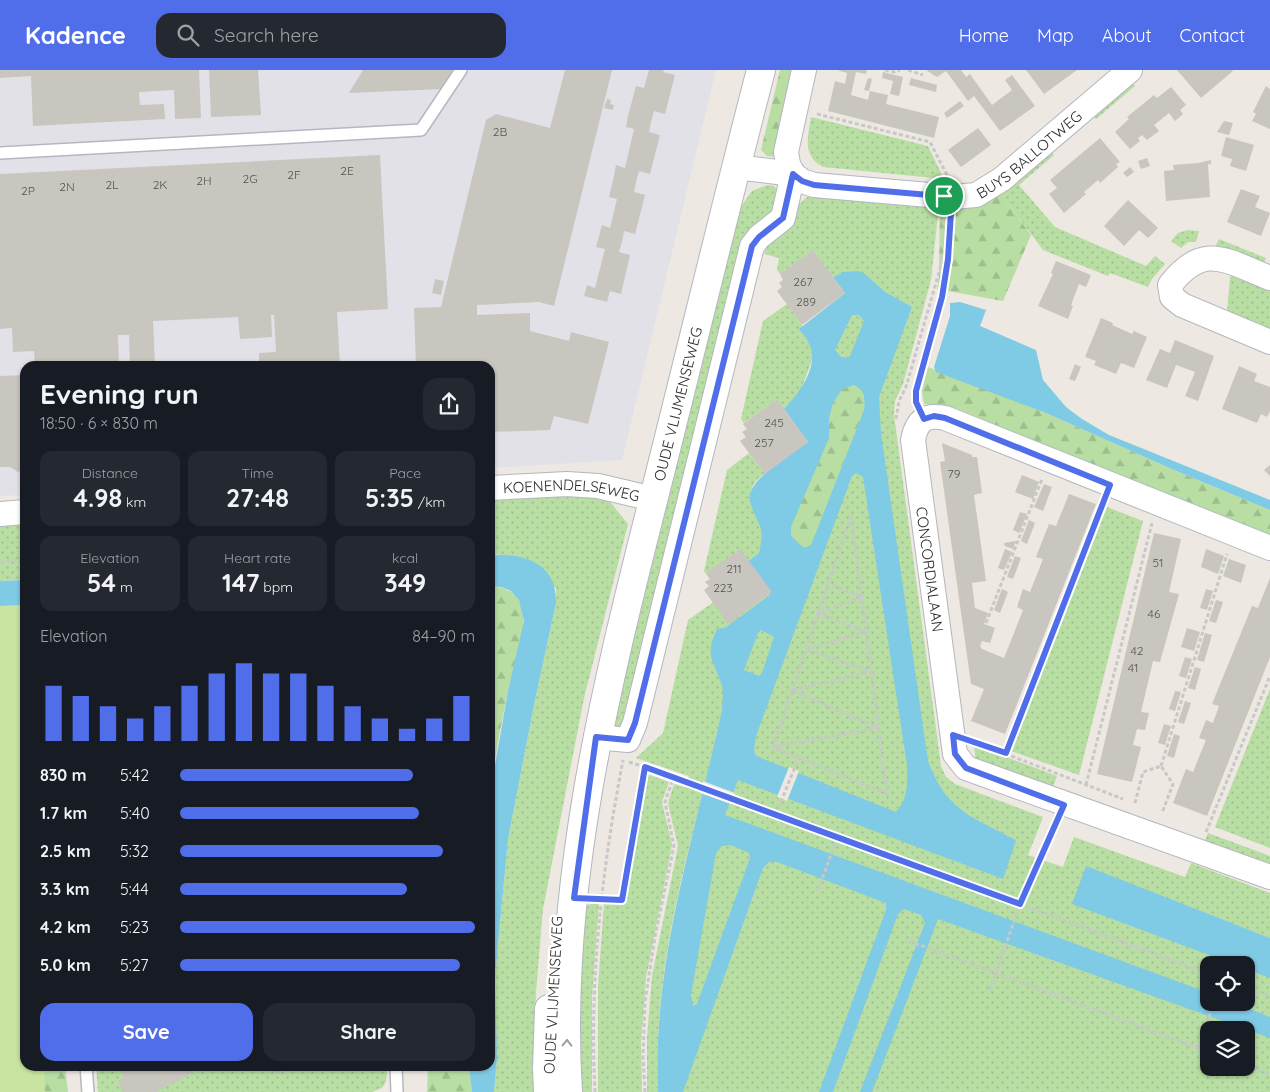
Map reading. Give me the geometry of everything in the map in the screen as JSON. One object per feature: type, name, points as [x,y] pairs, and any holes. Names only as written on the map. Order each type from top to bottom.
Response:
[{"type":"street","name":"OUDE VLIJMENSEWEG","points":[[548,1092],[547,1069],[552,958],[560,896],[654,499],[761,70]]},
{"type":"street","points":[[595,745],[628,740],[635,723],[752,246],[759,237],[783,218],[793,174],[788,164],[786,152],[794,108],[804,70]]},
{"type":"street","name":"BUYS BALLOTWEG","points":[[736,166],[793,174],[802,181],[814,185],[948,196],[976,195],[1002,179],[1130,70]]},
{"type":"street","points":[[1270,278],[1226,260],[1207,257],[1194,261],[1183,268],[1170,285],[1172,297],[1182,305],[1270,342]]},
{"type":"street","points":[[924,419],[934,416],[945,418],[1270,548]]},
{"type":"street","name":"CONCORDIALAAN","points":[[924,419],[915,427],[913,440],[955,754],[966,768],[1064,805],[1270,877]]},
{"type":"street","name":"KOENENDELSEWEG","points":[[495,488],[566,484],[598,486],[654,499]]},
{"type":"street","points":[[0,514],[20,512]]},
{"type":"street","name":"OUDE VLIJMENSEWEG","points":[[568,1092],[568,957],[574,898],[595,745]]},
{"type":"lane","points":[[0,154],[422,130],[460,70]]},
{"type":"lane","points":[[86,1071],[88,1092]]},
{"type":"lane","points":[[396,1071],[397,1092]]},
{"type":"path","points":[[885,70],[897,70]]},
{"type":"path","points":[[908,70],[924,75]]},
{"type":"path","points":[[794,108],[930,142],[949,179],[948,259],[942,297],[916,391],[916,402],[924,419]]},
{"type":"path","points":[[986,623],[1050,460]]},
{"type":"path","points":[[1006,753],[1110,485]]},
{"type":"path","points":[[1086,785],[1157,503]]},
{"type":"path","points":[[852,516],[887,794],[798,759],[773,747],[818,613],[852,516]]},
{"type":"path","points":[[1160,766],[1234,534]]},
{"type":"path","points":[[0,562],[20,560]]},
{"type":"path","points":[[828,584],[862,597]]},
{"type":"path","points":[[818,613],[862,597]]},
{"type":"path","points":[[818,613],[866,632]]},
{"type":"path","points":[[806,649],[866,632]]},
{"type":"path","points":[[806,649],[871,672]]},
{"type":"path","points":[[792,690],[871,672]]},
{"type":"path","points":[[1199,852],[1270,676]]},
{"type":"path","points":[[792,690],[878,728]]},
{"type":"path","points":[[773,747],[878,728]]},
{"type":"path","points":[[953,735],[1006,753],[1073,780]]},
{"type":"path","points":[[595,1092],[595,992],[601,899],[607,848],[628,740]]},
{"type":"path","points":[[776,814],[798,759]]},
{"type":"path","points":[[634,764],[688,781],[837,838],[1200,971]]},
{"type":"path","points":[[1135,803],[1142,772],[1160,766]]},
{"type":"path","points":[[1160,766],[1173,784],[1162,813]]},
{"type":"path","points":[[574,898],[622,900],[645,767]]},
{"type":"path","points":[[645,1092],[643,1057],[645,1002],[655,936],[674,846],[665,802],[674,776]]},
{"type":"path","points":[[990,990],[1020,904],[1064,805]]},
{"type":"path","points":[[818,890],[837,838]]},
{"type":"path","points":[[909,941],[1198,1048],[1211,1011]]},
{"type":"path","points":[[1255,991],[1270,996]]},
{"type":"path","points":[[1255,1069],[1270,1074]]},
{"type":"shaded area","points":[[0,70],[716,70],[622,460],[495,468],[495,361],[20,361],[20,495],[0,496]]},
{"type":"green space","points":[[780,70],[798,70],[778,157],[767,156],[761,150]]},
{"type":"green space","points":[[1129,78],[1135,86],[1096,119],[1090,112]]},
{"type":"green space","points":[[811,117],[928,146],[944,179],[823,167],[816,162],[809,151],[808,138]]},
{"type":"green space","points":[[1047,147],[1054,155],[1019,185],[1055,227],[1146,266],[1155,256],[1165,264],[1152,279],[1148,287],[1110,273],[1108,276],[1043,250],[998,190]]},
{"type":"green space","points":[[994,184],[1031,235],[1003,301],[937,289],[939,277],[940,194]]},
{"type":"green space","points":[[767,185],[774,186],[778,191],[626,728],[612,727],[740,208],[752,191]]},
{"type":"green space","points":[[807,197],[939,204],[931,280],[903,384],[895,401],[894,415],[941,766],[946,777],[955,784],[1043,817],[1028,855],[1063,867],[1074,837],[1185,877],[1191,863],[1270,893],[1270,938],[1086,867],[1270,941],[1270,1092],[666,1092],[723,754],[722,713],[679,892],[664,972],[658,1052],[658,1092],[647,1092],[647,1037],[652,976],[678,846],[668,803],[674,784],[685,787],[689,776],[636,758],[663,733],[688,620],[722,596],[704,571],[727,470],[749,453],[765,474],[758,479],[751,491],[752,504],[761,524],[821,451],[812,360],[799,395],[784,409],[777,399],[744,423],[741,419],[763,321],[787,304],[802,325],[811,346],[864,298],[906,322],[912,307],[888,294],[862,274],[850,272],[833,277],[813,250],[780,274],[777,270],[779,258],[764,254],[772,242],[788,229],[796,216],[798,205]],"holes":[[[761,545],[786,608],[712,659],[717,629],[726,627],[771,595],[747,562],[759,553]],[[932,772],[946,796],[966,814],[1016,840],[962,832],[934,795]]]},
{"type":"green space","points":[[1187,230],[1199,231],[1196,242],[1188,242],[1181,248],[1171,241],[1178,233]]},
{"type":"green space","points":[[1219,239],[1266,258],[1263,265],[1214,249]]},
{"type":"green space","points":[[1235,273],[1270,284],[1270,336],[1227,313],[1230,277]]},
{"type":"green space","points":[[928,367],[1046,413],[1270,510],[1270,535],[1169,494],[1168,496],[955,408],[924,404],[922,391]]},
{"type":"green space","points":[[854,385],[863,392],[864,410],[811,545],[804,548],[791,536],[791,527],[829,438],[829,418],[833,403],[842,389]]},
{"type":"green space","points":[[602,492],[628,524],[584,698],[543,909],[536,992],[534,1052],[537,1092],[494,1092],[497,1058],[495,976],[508,839],[556,603],[556,588],[498,554],[495,554],[495,498]]},
{"type":"green space","points":[[1107,507],[1143,521],[1079,775],[1011,751]]},
{"type":"green space","points":[[20,521],[20,580],[0,581],[0,523]]},
{"type":"green space","points":[[495,587],[506,589],[514,594],[522,608],[523,617],[522,638],[505,704],[495,762]]},
{"type":"green space","points":[[20,605],[20,1071],[44,1071],[45,1092],[0,1092],[0,606]]},
{"type":"green space","points":[[1270,689],[1270,848],[1215,827]]},
{"type":"green space","points":[[974,745],[1057,776],[1051,792],[976,764]]},
{"type":"green space","points":[[647,774],[669,782],[662,802],[672,845],[646,978],[641,1043],[642,1092],[598,1092],[598,986],[604,903],[624,905]]},
{"type":"green space","points":[[1208,833],[1270,856],[1270,874],[1202,848]]},
{"type":"green space","points":[[599,902],[592,998],[592,1092],[578,1092],[577,1059],[584,906]]},
{"type":"green space","points":[[28,1071],[66,1071],[68,1092],[29,1092]]},
{"type":"green space","points":[[96,1071],[387,1071],[386,1082],[382,1088],[372,1092],[98,1092]]},
{"type":"green space","points":[[428,1071],[470,1071],[472,1092],[427,1092]]},
{"type":"water","points":[[858,271],[865,274],[885,292],[912,307],[879,397],[881,433],[928,761],[935,778],[952,802],[974,818],[1016,840],[1003,879],[738,780],[725,815],[1200,990],[1200,1011],[1255,1011],[1270,1017],[1270,1038],[1255,1033],[1255,1021],[1223,1021],[938,919],[872,1092],[860,1092],[925,923],[921,915],[904,909],[898,914],[833,1092],[819,1092],[886,910],[886,903],[777,862],[769,862],[763,868],[683,1092],[658,1092],[658,1043],[668,947],[688,852],[722,710],[723,689],[712,658],[711,646],[717,629],[726,627],[770,595],[747,562],[759,553],[762,535],[750,501],[750,493],[762,476],[771,468],[808,442],[784,409],[806,380],[812,363],[810,346],[799,329],[845,293],[833,277],[844,272]],"holes":[[[852,315],[859,315],[864,321],[850,356],[847,358],[841,357],[835,350]],[[854,385],[863,393],[864,410],[811,545],[804,548],[791,536],[791,527],[829,438],[829,418],[833,403],[842,389]],[[856,473],[863,477],[907,765],[905,795],[896,812],[756,756],[754,751],[756,736],[852,476]],[[761,630],[774,637],[762,673],[759,676],[744,670],[758,633]],[[731,845],[749,853],[750,858],[697,1004],[693,1006],[691,995],[716,853],[722,846]]]},
{"type":"water","points":[[960,302],[986,310],[980,326],[1036,350],[1043,380],[1066,407],[1082,419],[1109,435],[1270,500],[1270,510],[1046,413],[936,372],[934,367],[950,316],[950,303]]},
{"type":"water","points":[[495,555],[527,559],[545,570],[551,578],[555,589],[556,603],[508,839],[495,976],[495,765],[508,691],[524,621],[519,600],[511,591],[495,586]]},
{"type":"water","points":[[20,580],[20,605],[0,606],[0,581]]},
{"type":"water","points":[[1086,866],[1270,938],[1270,978],[1255,972],[1255,956],[1212,956],[1072,904]]},
{"type":"water","points":[[495,976],[497,1058],[494,1092],[472,1092],[470,1071],[495,1071]]},
{"type":"pier","points":[[789,767],[799,771],[787,801],[777,797]]},
{"type":"pier","points":[[703,781],[735,793],[731,804],[700,793]]},
{"type":"building","points":[[0,70],[199,70],[201,118],[175,119],[174,90],[139,92],[140,105],[164,104],[165,119],[33,126],[31,76],[0,78]]},
{"type":"building","points":[[209,70],[258,70],[261,115],[211,117]]},
{"type":"building","points":[[363,70],[453,70],[442,89],[349,93]]},
{"type":"building","points":[[565,70],[612,70],[554,306],[539,302],[477,305],[477,315],[530,313],[530,331],[569,341],[571,332],[609,342],[588,424],[554,416],[550,430],[495,432],[495,361],[416,361],[414,308],[441,307],[486,120],[496,114],[550,128]]},
{"type":"building","points":[[649,70],[664,70],[663,72],[675,75],[665,114],[654,111],[651,122],[649,132],[660,135],[650,174],[639,171],[636,182],[634,192],[645,195],[635,234],[624,231],[619,252],[630,255],[621,294],[610,291],[607,302],[584,296],[587,285],[595,288],[605,249],[596,247],[602,225],[610,228],[617,199],[609,197],[616,165],[625,168],[634,129],[626,127],[628,116],[636,86],[644,88]]},
{"type":"building","points":[[837,70],[867,70],[866,74],[856,72],[851,95],[868,100],[870,91],[888,95],[886,104],[939,117],[934,138],[828,111],[835,81],[845,84],[847,73]]},
{"type":"building","points":[[926,70],[961,70],[966,77],[970,74],[992,105],[1012,90],[1005,80],[1012,75],[1035,106],[1000,131],[974,96],[968,101],[946,71],[937,77]]},
{"type":"building","points":[[1026,70],[1077,70],[1044,94]]},
{"type":"building","points":[[1177,70],[1232,70],[1233,71],[1201,98]]},
{"type":"building","points":[[883,72],[903,77],[899,96],[890,94],[893,81],[882,78]]},
{"type":"building","points":[[868,78],[872,79],[869,91],[864,90]]},
{"type":"building","points":[[911,78],[937,85],[936,92],[909,85]]},
{"type":"building","points":[[1266,86],[1270,89],[1270,129],[1252,121],[1256,114],[1253,112]]},
{"type":"building","points":[[1171,87],[1186,105],[1180,110],[1183,114],[1175,121],[1169,113],[1154,125],[1159,131],[1147,140],[1142,135],[1138,138],[1140,141],[1130,149],[1115,132],[1129,119],[1127,117],[1154,95],[1157,98]]},
{"type":"building","points":[[607,99],[611,100],[610,104],[614,105],[613,110],[604,108]]},
{"type":"building","points":[[960,101],[964,106],[947,118],[944,113]]},
{"type":"building","points":[[1224,121],[1233,123],[1229,135],[1217,132]]},
{"type":"building","points":[[978,128],[991,145],[961,167],[948,150]]},
{"type":"building","points":[[1226,137],[1254,145],[1246,171],[1230,166],[1232,159],[1221,156]]},
{"type":"building","points":[[1100,138],[1120,162],[1116,164],[1118,167],[1100,183],[1098,180],[1084,192],[1086,194],[1064,213],[1049,194],[1057,188],[1050,180]]},
{"type":"building","points":[[380,155],[388,309],[337,312],[340,361],[259,361],[259,353],[276,352],[274,315],[271,315],[272,337],[240,339],[238,317],[153,321],[155,361],[130,361],[129,335],[118,335],[119,361],[35,361],[34,351],[13,352],[12,328],[0,329],[0,174]]},
{"type":"building","points":[[1147,158],[1150,166],[1141,169],[1138,161]]},
{"type":"building","points":[[1211,160],[1211,164],[1208,164],[1210,197],[1166,201],[1164,171],[1174,170],[1173,165]]},
{"type":"building","points":[[1130,167],[1134,172],[1127,177],[1123,173]]},
{"type":"building","points":[[1241,189],[1260,196],[1255,207],[1270,213],[1261,236],[1227,222]]},
{"type":"building","points":[[1128,200],[1158,228],[1148,238],[1139,230],[1124,246],[1104,226]]},
{"type":"building","points":[[813,250],[845,293],[802,325],[777,291],[782,287],[779,283],[783,280],[780,274]]},
{"type":"building","points":[[1056,261],[1091,275],[1086,287],[1079,284],[1068,319],[1038,306],[1053,274],[1051,273]]},
{"type":"building","points":[[435,279],[444,281],[441,295],[432,293]]},
{"type":"building","points":[[1101,318],[1132,334],[1134,331],[1147,337],[1134,368],[1121,363],[1116,374],[1094,365],[1096,361],[1085,357]]},
{"type":"building","points":[[1175,340],[1214,356],[1198,401],[1185,396],[1195,372],[1176,365],[1167,388],[1146,380],[1160,349],[1170,353]]},
{"type":"building","points":[[1075,364],[1081,367],[1075,381],[1069,379]]},
{"type":"building","points":[[1239,366],[1257,374],[1254,381],[1270,387],[1270,411],[1267,417],[1261,414],[1257,423],[1222,409]]},
{"type":"building","points":[[20,375],[20,471],[18,472],[10,467],[0,467],[0,376]]},
{"type":"building","points":[[777,399],[808,442],[765,474],[740,441],[746,437],[742,432],[747,429],[743,424]]},
{"type":"building","points":[[942,443],[972,455],[972,457],[977,457],[982,493],[974,495],[986,581],[972,583],[975,608],[988,613],[984,624],[995,628],[990,643],[982,641],[980,646],[982,649],[1004,658],[1023,610],[1017,607],[1023,589],[1030,592],[1043,559],[1036,557],[1049,524],[1056,526],[1069,494],[1096,504],[1005,734],[971,721],[984,689],[971,684],[940,462],[945,461]]},
{"type":"building","points":[[1270,465],[1270,476],[1264,470]]},
{"type":"building","points":[[1022,475],[1039,482],[1033,499],[1015,492]]},
{"type":"building","points":[[1044,484],[1052,487],[1043,511],[1034,507]]},
{"type":"building","points":[[1020,512],[1027,514],[1019,533],[1013,530]]},
{"type":"building","points":[[1029,520],[1035,523],[1027,544],[1021,541]]},
{"type":"building","points":[[1154,533],[1181,539],[1169,592],[1179,594],[1160,662],[1153,661],[1141,712],[1149,713],[1145,730],[1137,729],[1133,745],[1141,747],[1132,782],[1097,774]]},
{"type":"building","points":[[1016,541],[1013,549],[1005,546],[1004,543]]},
{"type":"building","points":[[740,549],[772,592],[728,624],[704,590],[709,586],[705,582],[710,579],[706,573]]},
{"type":"building","points":[[1005,549],[1012,552],[1004,570],[998,568]]},
{"type":"building","points":[[1206,549],[1224,556],[1218,574],[1201,567]]},
{"type":"building","points":[[1015,556],[1021,558],[1013,579],[1007,577]]},
{"type":"building","points":[[1229,559],[1246,565],[1241,583],[1223,576]]},
{"type":"building","points":[[1270,578],[1270,657],[1207,816],[1173,803],[1186,769],[1193,772],[1206,740],[1199,738],[1206,720],[1213,723],[1219,706],[1212,704],[1252,606],[1258,608]]},
{"type":"building","points":[[1002,589],[1008,592],[1000,613],[994,610]]},
{"type":"building","points":[[1206,589],[1213,591],[1207,610],[1200,608]]},
{"type":"building","points":[[1216,600],[1223,602],[1216,623],[1209,621]]},
{"type":"building","points":[[1187,628],[1200,632],[1194,651],[1181,647]]},
{"type":"building","points":[[1205,633],[1212,635],[1204,662],[1197,660]]},
{"type":"building","points":[[1185,657],[1192,659],[1186,678],[1179,676]]},
{"type":"building","points":[[1195,667],[1201,669],[1195,690],[1188,688]]},
{"type":"building","points":[[1175,691],[1181,692],[1175,711],[1169,709]]},
{"type":"building","points":[[1185,701],[1191,703],[1184,724],[1178,722]]},
{"type":"building","points":[[1164,724],[1171,726],[1165,745],[1158,743]]},
{"type":"building","points":[[1174,734],[1180,736],[1174,758],[1167,756]]},
{"type":"building","points":[[120,1071],[196,1071],[156,1092],[123,1092],[118,1081],[124,1078]]},
{"type":"route","points":[[793,174],[802,181],[814,185],[944,196],[952,197],[948,259],[942,297],[916,391],[916,402],[924,419],[934,416],[945,418],[1110,485],[1006,753],[953,735],[955,754],[966,768],[1064,805],[1020,904],[837,838],[688,781],[645,767],[622,900],[574,898],[596,737],[628,740],[635,723],[752,246],[759,237],[783,218],[793,174]]}]
